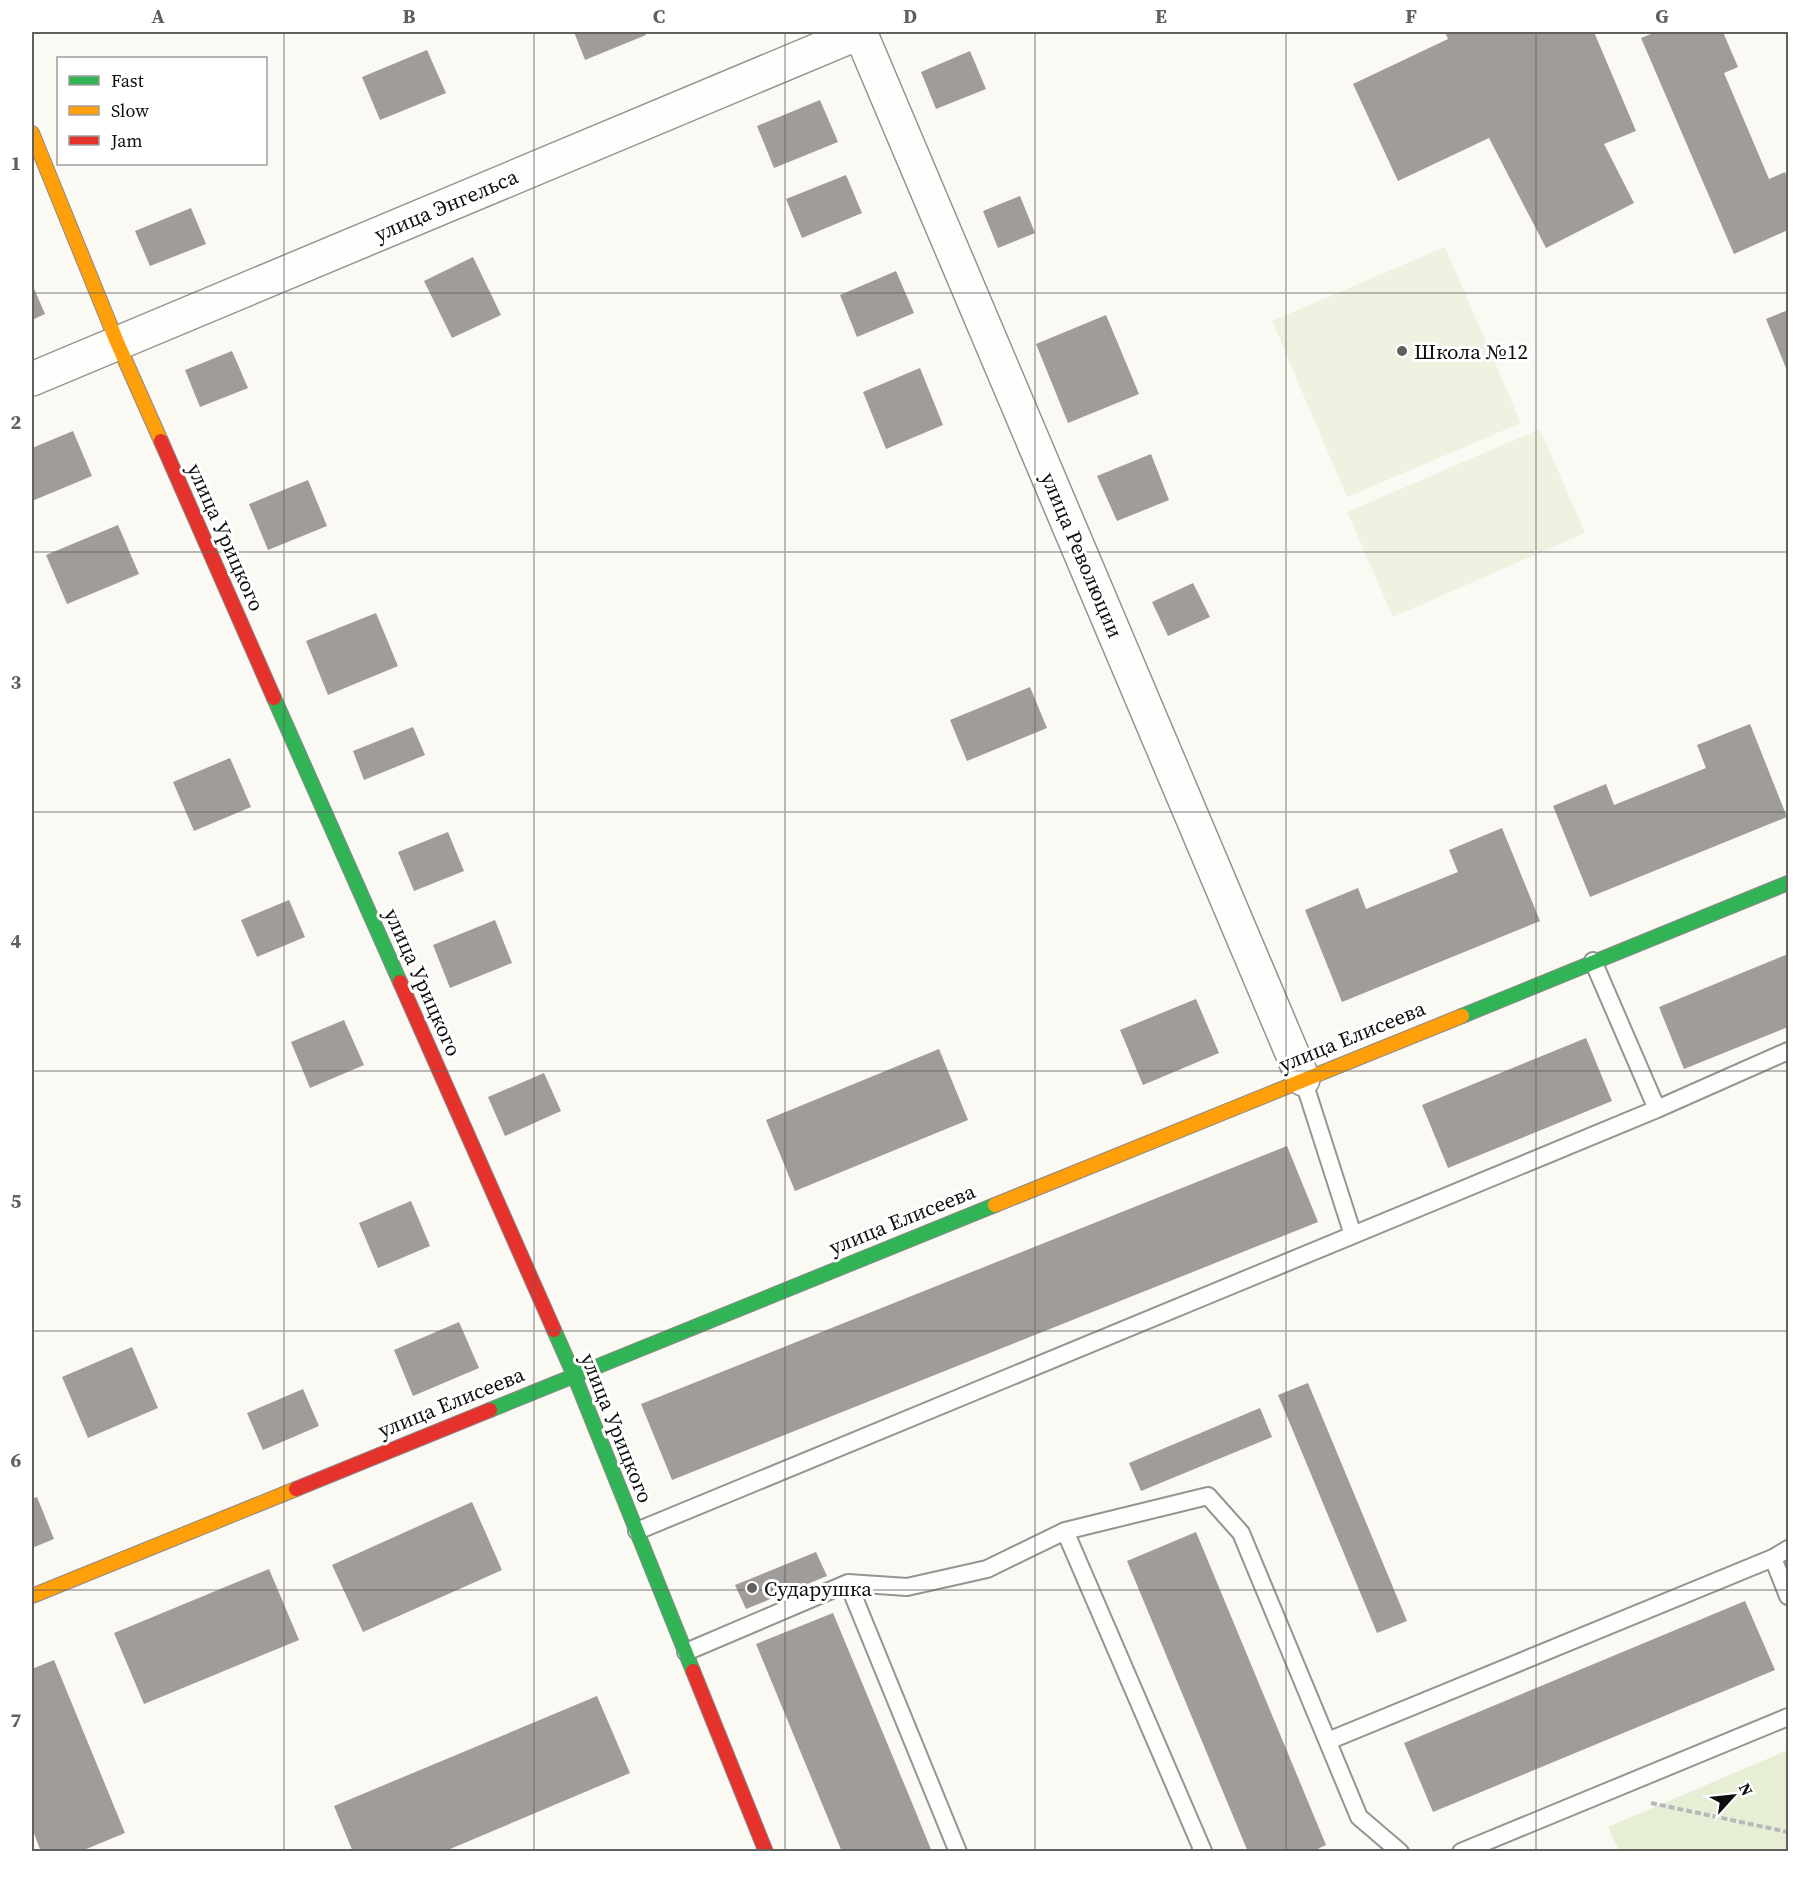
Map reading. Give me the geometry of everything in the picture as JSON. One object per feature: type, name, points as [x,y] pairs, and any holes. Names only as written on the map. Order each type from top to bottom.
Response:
[{"type":"street","name":"улица Энгельса","points":[[32,379],[861,32]]},
{"type":"street","name":"улица Революции","points":[[861,32],[1303,1079]]},
{"type":"street","name":"улица Урицкого","points":[[32,133],[117,342],[574,1375],[766,1851]]},
{"type":"street","name":"улица Елисеева","points":[[32,1596],[1788,883]]},
{"type":"lane","points":[[1593,962],[1657,1109]]},
{"type":"lane","points":[[637,1531],[1657,1109],[1788,1052]]},
{"type":"lane","points":[[1303,1079],[1353,1235]]},
{"type":"lane","points":[[686,1652],[848,1583],[908,1587],[987,1569],[1065,1530],[1208,1496],[1241,1533],[1359,1817],[1400,1851]]},
{"type":"lane","points":[[1065,1530],[1203,1851],[1200,1851]]},
{"type":"lane","points":[[1328,1741],[1773,1558],[1788,1549]]},
{"type":"lane","points":[[1773,1558],[1788,1596]]},
{"type":"lane","points":[[848,1583],[958,1851]]},
{"type":"lane","points":[[1461,1851],[1788,1717]]},
{"type":"path","points":[[1602,1793],[1788,1832]]},
{"type":"green space","points":[[1445,247],[1521,423],[1347,497],[1272,321]]},
{"type":"green space","points":[[1540,429],[1585,533],[1393,617],[1347,512]]},
{"type":"green space","points":[[1788,1750],[1788,1851],[1619,1851],[1608,1827]]},
{"type":"building","points":[[574,32],[644,32],[646,35],[585,60]]},
{"type":"building","points":[[1445,32],[1594,32],[1636,131],[1604,144],[1634,203],[1546,248],[1489,138],[1398,181],[1353,84],[1448,39]]},
{"type":"building","points":[[1656,32],[1723,32],[1738,67],[1724,73],[1769,179],[1785,172],[1788,181],[1788,230],[1734,254],[1641,38]]},
{"type":"building","points":[[427,50],[446,93],[380,120],[362,77]]},
{"type":"building","points":[[970,51],[986,89],[936,109],[921,72]]},
{"type":"building","points":[[820,100],[838,142],[774,168],[757,126]]},
{"type":"building","points":[[846,175],[862,213],[802,238],[786,199]]},
{"type":"building","points":[[1020,196],[1035,233],[998,248],[983,211]]},
{"type":"building","points":[[191,208],[206,244],[150,266],[135,231]]},
{"type":"building","points":[[473,257],[501,315],[452,338],[424,281]]},
{"type":"building","points":[[896,271],[914,313],[857,337],[840,295]]},
{"type":"building","points":[[32,284],[45,314],[32,320]]},
{"type":"building","points":[[1788,310],[1788,373],[1766,319]]},
{"type":"building","points":[[1106,315],[1139,394],[1068,423],[1036,344]]},
{"type":"building","points":[[232,351],[248,388],[200,407],[185,370]]},
{"type":"building","points":[[920,368],[943,425],[886,449],[863,392]]},
{"type":"building","points":[[73,431],[92,476],[32,501],[32,448]]},
{"type":"building","points":[[1151,454],[1169,500],[1117,521],[1097,476]]},
{"type":"building","points":[[308,480],[327,526],[268,550],[249,504]]},
{"type":"building","points":[[118,525],[139,574],[67,604],[46,555]]},
{"type":"building","points":[[1193,583],[1210,617],[1168,636],[1152,602]]},
{"type":"building","points":[[376,613],[398,666],[328,695],[306,641]]},
{"type":"building","points":[[1030,687],[1047,728],[967,761],[950,720]]},
{"type":"building","points":[[1750,724],[1787,817],[1590,897],[1553,806],[1606,784],[1614,805],[1706,768],[1697,745]]},
{"type":"building","points":[[413,727],[425,755],[364,780],[353,751]]},
{"type":"building","points":[[230,758],[251,807],[194,831],[173,782]]},
{"type":"building","points":[[1502,828],[1540,921],[1342,1002],[1305,910],[1358,888],[1366,909],[1458,872],[1449,850]]},
{"type":"building","points":[[448,832],[464,871],[414,891],[398,852]]},
{"type":"building","points":[[289,900],[305,937],[257,957],[241,920]]},
{"type":"building","points":[[495,920],[512,963],[450,988],[433,945]]},
{"type":"building","points":[[1788,954],[1788,1027],[1684,1069],[1659,1007]]},
{"type":"building","points":[[1196,999],[1219,1053],[1143,1085],[1120,1030]]},
{"type":"building","points":[[344,1020],[364,1065],[310,1088],[291,1042]]},
{"type":"building","points":[[1586,1038],[1612,1101],[1448,1168],[1422,1105]]},
{"type":"building","points":[[939,1049],[968,1120],[795,1191],[766,1120]]},
{"type":"building","points":[[544,1073],[561,1111],[505,1136],[488,1097]]},
{"type":"building","points":[[1287,1146],[1318,1222],[672,1480],[641,1404]]},
{"type":"building","points":[[411,1201],[430,1246],[378,1268],[359,1223]]},
{"type":"building","points":[[459,1322],[479,1368],[413,1396],[394,1350]]},
{"type":"building","points":[[132,1347],[158,1408],[88,1438],[62,1377]]},
{"type":"building","points":[[1308,1383],[1407,1621],[1377,1633],[1278,1395]]},
{"type":"building","points":[[303,1389],[319,1426],[263,1450],[247,1413]]},
{"type":"building","points":[[1260,1408],[1272,1437],[1141,1491],[1129,1463]]},
{"type":"building","points":[[37,1497],[54,1539],[32,1548],[32,1499]]},
{"type":"building","points":[[472,1502],[502,1570],[363,1632],[332,1565]]},
{"type":"building","points":[[1196,1532],[1326,1845],[1311,1852],[1248,1852],[1127,1561]]},
{"type":"building","points":[[816,1552],[827,1576],[746,1609],[735,1585]]},
{"type":"building","points":[[269,1569],[299,1640],[144,1704],[114,1633]]},
{"type":"building","points":[[1745,1601],[1775,1670],[1433,1812],[1404,1743]]},
{"type":"building","points":[[833,1613],[932,1852],[842,1852],[756,1644]]},
{"type":"building","points":[[54,1660],[125,1833],[79,1852],[41,1852],[32,1828],[32,1669]]},
{"type":"building","points":[[597,1696],[630,1773],[443,1852],[353,1852],[334,1806]]},
{"type":"traffic: fast","points":[[274,698],[400,982]]},
{"type":"traffic: fast","points":[[1462,1016],[1788,883]]},
{"type":"traffic: fast","points":[[490,1410],[995,1205]]},
{"type":"traffic: fast","points":[[554,1330],[693,1671]]},
{"type":"traffic: slow","points":[[32,133],[117,342],[161,441]]},
{"type":"traffic: slow","points":[[995,1205],[1462,1016]]},
{"type":"traffic: slow","points":[[32,1596],[296,1489]]},
{"type":"traffic: jam","points":[[161,441],[274,698]]},
{"type":"traffic: jam","points":[[400,982],[554,1330]]},
{"type":"traffic: jam","points":[[296,1489],[490,1410]]},
{"type":"traffic: jam","points":[[693,1671],[766,1852]]},
{"type":"place","name":"Школа №12","points":[[1402,351]]},
{"type":"place","name":"Сударушка","points":[[752,1588]]}]
